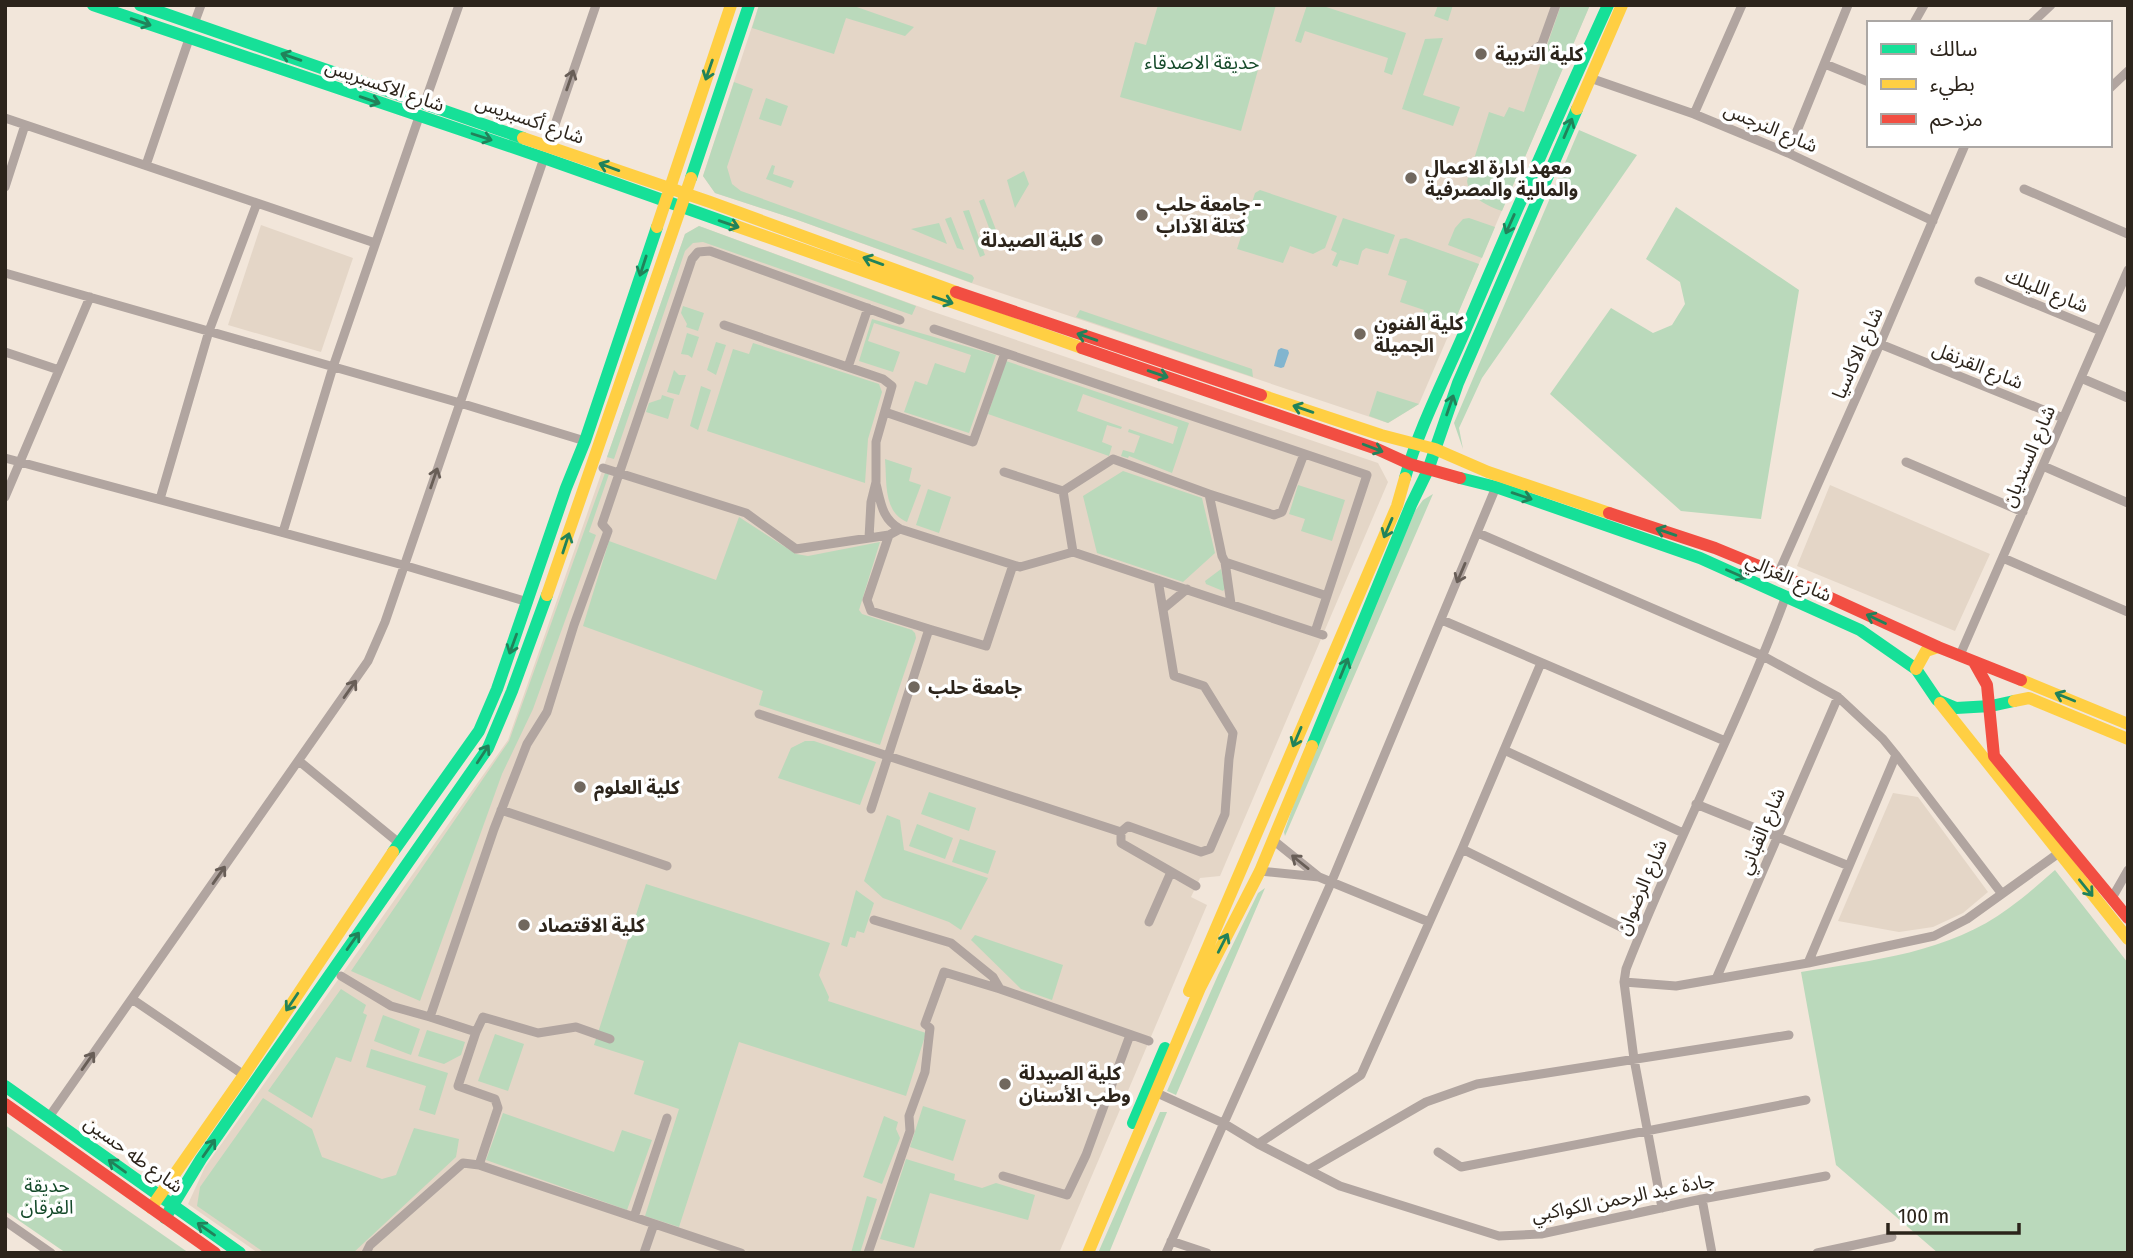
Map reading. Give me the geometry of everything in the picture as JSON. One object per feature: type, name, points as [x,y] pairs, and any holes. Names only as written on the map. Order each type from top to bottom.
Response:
[{"type":"main road","name":"شارع الاكسبريس","points":[[93,5],[419,117],[546,151],[667,195]]},
{"type":"main road","name":"شارع أكسبريس","points":[[140,5],[425,102],[546,151]]},
{"type":"main road","points":[[151,1208],[244,1075],[399,843],[479,731],[585,441],[731,5]]},
{"type":"main road","points":[[165,1218],[201,1159],[488,748],[509,703],[549,593],[749,5]]},
{"type":"main road","points":[[1078,1253],[1397,506],[1415,443],[1431,412],[1504,238],[1608,5]]},
{"type":"main road","points":[[1088,1253],[1200,988],[1260,871],[1411,505],[1428,470],[1458,383],[1622,5]]},
{"type":"main road","name":"شارع الغزالي","points":[[667,195],[686,194],[975,299],[1368,431],[1435,449],[1488,472],[1715,548],[1938,647],[2128,724]]},
{"type":"main road","name":"شارع الغزالي","points":[[667,195],[682,208],[1377,449],[1410,464],[1496,487],[1700,558],[1786,596],[1860,631],[1916,669],[1937,700],[2063,850]]},
{"type":"main road","points":[[558,513],[574,518]]},
{"type":"main road","points":[[1916,669],[1926,651],[1938,647]]},
{"type":"main road","points":[[1974,662],[1987,685],[1994,756],[2128,939]]},
{"type":"main road","points":[[1937,700],[1956,708],[1991,706],[2029,698],[2128,739]]},
{"type":"main road","points":[[2063,850],[2112,898],[2128,918]]},
{"type":"main road","name":"شارع طه حسين","points":[[5,1086],[240,1253]]},
{"type":"main road","name":"شارع طه حسين","points":[[5,1104],[215,1253]]},
{"type":"street","points":[[194,24],[201,5]]},
{"type":"street","points":[[425,102],[459,5]]},
{"type":"street","points":[[49,1117],[368,661],[385,622],[596,5]]},
{"type":"street","points":[[1534,50],[1542,44],[1556,5]]},
{"type":"street","points":[[1695,114],[1742,5]]},
{"type":"street","points":[[1788,153],[1849,5]]},
{"type":"street","points":[[1915,21],[1924,5]]},
{"type":"street","points":[[2034,21],[2051,5]]},
{"type":"street","points":[[146,166],[189,38]]},
{"type":"street","points":[[1825,64],[1867,81]]},
{"type":"street","points":[[2112,86],[2128,71]]},
{"type":"street","name":"شارع النرجس","points":[[1590,78],[1695,114],[1788,153],[1933,221]]},
{"type":"street","points":[[283,532],[333,367],[419,117]]},
{"type":"street","points":[[5,118],[375,243]]},
{"type":"street","points":[[5,187],[25,125]]},
{"type":"street","name":"شارع الاكاسيا","points":[[1778,574],[1964,147]]},
{"type":"street","points":[[2024,189],[2128,234]]},
{"type":"street","points":[[160,499],[209,331],[257,203]]},
{"type":"street","points":[[430,1017],[501,810],[527,744],[547,712],[574,625],[608,531],[602,524],[692,259],[698,252],[710,251],[900,320]]},
{"type":"street","name":"شارع السنديان","points":[[1960,655],[2101,331],[2124,287],[2128,270]]},
{"type":"street","points":[[5,273],[460,402],[585,441]]},
{"type":"street","name":"شارع الليلك","points":[[1979,281],[2101,331]]},
{"type":"street","points":[[5,497],[90,297]]},
{"type":"street","points":[[848,367],[868,308]]},
{"type":"street","points":[[724,325],[883,379],[892,386],[876,442],[876,482],[884,515],[900,529],[1020,567],[1073,552],[1319,633],[1327,596],[1367,475],[934,329]]},
{"type":"street","name":"شارع القرنفل","points":[[1880,344],[2063,418]]},
{"type":"street","points":[[5,352],[59,370]]},
{"type":"street","points":[[885,412],[973,442],[1004,353]]},
{"type":"street","points":[[2081,378],[2128,398]]},
{"type":"street","points":[[1063,491],[1113,459],[1274,515],[1282,512],[1304,454]]},
{"type":"street","points":[[5,458],[528,601]]},
{"type":"street","points":[[1906,462],[2023,512]]},
{"type":"street","points":[[2043,466],[2128,503]]},
{"type":"street","points":[[603,468],[746,513],[796,549],[889,535],[900,529]]},
{"type":"street","points":[[1004,472],[1063,491]]},
{"type":"street","points":[[869,538],[870,502],[876,482]]},
{"type":"street","points":[[1166,1253],[1331,883],[1496,487]]},
{"type":"street","points":[[1063,491],[1073,552]]},
{"type":"street","points":[[1209,494],[1225,562],[1231,604]]},
{"type":"street","points":[[1478,533],[1763,656],[1838,697],[1873,729],[1896,755],[2003,894]]},
{"type":"street","points":[[889,535],[867,600],[871,611],[986,646],[1013,565]]},
{"type":"street","points":[[2003,558],[2128,612]]},
{"type":"street","points":[[1225,562],[1327,596]]},
{"type":"street","points":[[1158,580],[1174,676],[1204,687],[1233,733],[1224,814],[1210,849],[1201,852],[1128,826],[1121,832],[1121,843],[1196,886]]},
{"type":"street","points":[[1163,609],[1187,589]]},
{"type":"street","name":"شارع الرضوان","points":[[1661,1208],[1623,982],[1639,936],[1763,656],[1786,596]]},
{"type":"street","points":[[1442,620],[1725,741]]},
{"type":"street","points":[[871,809],[929,629]]},
{"type":"street","points":[[1258,1144],[1361,1075],[1541,663]]},
{"type":"street","name":"شارع القباني","points":[[1716,979],[1838,697]]},
{"type":"street","points":[[759,714],[1121,832]]},
{"type":"street","points":[[1504,750],[1683,833]]},
{"type":"street","points":[[1808,963],[1896,755]]},
{"type":"street","points":[[299,761],[399,843]]},
{"type":"street","points":[[1696,804],[1849,866]]},
{"type":"street","points":[[501,810],[667,866]]},
{"type":"street","points":[[1273,840],[1319,877],[1429,922]]},
{"type":"street","points":[[1462,849],[1639,936]]},
{"type":"street","points":[[1623,982],[1676,986],[1808,963],[1934,936],[1967,919],[2063,850]]},
{"type":"street","points":[[2112,898],[2128,870]]},
{"type":"street","points":[[1260,871],[1319,877]]},
{"type":"street","points":[[1149,922],[1171,872]]},
{"type":"street","points":[[874,920],[951,943],[993,977],[1000,989]]},
{"type":"street","points":[[868,1253],[910,1131],[909,1116],[925,1072],[930,1028],[925,1024],[944,972],[1149,1041]]},
{"type":"street","points":[[341,976],[391,1006],[476,1032]]},
{"type":"street","points":[[132,999],[244,1075]]},
{"type":"street","points":[[478,1165],[498,1108],[495,1098],[458,1087],[483,1017],[538,1033],[576,1027],[610,1039]]},
{"type":"street","points":[[1003,1176],[1068,1195],[1086,1155],[1130,1035]]},
{"type":"street","points":[[1310,1169],[1426,1102],[1478,1084],[1789,1035]]},
{"type":"street","name":"جادة عبد الرحمن الكواكبي","points":[[1157,1093],[1225,1124],[1340,1186],[1499,1236],[1541,1234],[1702,1199],[1826,1176]]},
{"type":"street","points":[[1438,1152],[1461,1167],[1806,1100]]},
{"type":"street","points":[[634,1217],[667,1118]]},
{"type":"street","points":[[366,1253],[370,1245],[463,1163],[478,1165],[741,1253]]},
{"type":"street","points":[[1702,1199],[1712,1253]]},
{"type":"street","points":[[5,1221],[51,1253]]},
{"type":"street","points":[[644,1253],[654,1224]]},
{"type":"street","points":[[1817,1253],[1892,1237]]},
{"type":"street","points":[[1171,1241],[1207,1253]]},
{"type":"shaded area","name":"جامعة حلب - كتلة الآداب","points":[[759,5],[1590,5],[1419,404],[1388,423],[968,282],[715,193],[703,176]]},
{"type":"shaded area","points":[[261,225],[353,258],[321,352],[228,325]]},
{"type":"shaded area","name":"جامعة حلب","points":[[699,226],[931,311],[1378,463],[1388,482],[1220,876],[1200,878],[1191,897],[1207,905],[1059,1253],[258,1253],[188,1204],[205,1167],[508,740],[685,234]]},
{"type":"shaded area","points":[[1830,485],[1990,554],[1955,631],[1797,566]]},
{"type":"shaded area","points":[[1893,793],[1918,797],[1988,892],[1963,913],[1933,927],[1899,932],[1838,921]]},
{"type":"green space","points":[[759,5],[851,5],[914,27],[905,36],[846,18],[834,54],[752,28]]},
{"type":"green space","name":"حديقة الاصدقاء","points":[[1158,5],[1276,5],[1241,131],[1120,97],[1135,42],[1146,45]]},
{"type":"green space","points":[[1307,5],[1320,5],[1406,33],[1392,75],[1384,72],[1388,58],[1305,31],[1301,43],[1295,41]]},
{"type":"green space","points":[[1438,5],[1453,5],[1448,21],[1434,16]]},
{"type":"green space","points":[[1561,5],[1590,5],[1502,211],[1485,204],[1475,196],[1467,181],[1489,112],[1504,117],[1509,107],[1524,112]]},
{"type":"green space","points":[[1443,38],[1423,95],[1460,107],[1453,126],[1402,109],[1425,39]]},
{"type":"green space","points":[[734,82],[753,89],[727,167],[732,184],[741,191],[972,275],[972,283],[715,193],[703,176]]},
{"type":"green space","points":[[766,98],[788,106],[781,126],[759,119]]},
{"type":"green space","points":[[1579,130],[1637,155],[1482,378],[1459,428],[1463,449],[1454,423]]},
{"type":"green space","points":[[772,165],[775,166],[773,174],[794,181],[791,188],[766,179]]},
{"type":"green space","points":[[1024,171],[1029,184],[1015,208],[1007,180]]},
{"type":"green space","points":[[1260,190],[1337,216],[1325,248],[1313,254],[1290,246],[1283,263],[1237,249],[1255,193]]},
{"type":"green space","points":[[984,199],[998,235],[994,241],[979,201]]},
{"type":"green space","points":[[1676,207],[1799,290],[1761,519],[1681,511],[1550,394],[1611,308],[1653,333],[1672,325],[1685,304],[1680,282],[1646,259]]},
{"type":"green space","points":[[969,210],[985,255],[980,257],[963,211]]},
{"type":"green space","points":[[951,217],[964,250],[957,248],[945,219]]},
{"type":"green space","points":[[1343,218],[1395,235],[1388,254],[1366,248],[1362,251],[1358,265],[1340,260],[1337,267],[1332,265],[1337,253],[1331,250]]},
{"type":"green space","points":[[1469,218],[1495,227],[1482,258],[1448,245],[1455,228],[1463,219]]},
{"type":"green space","points":[[939,223],[947,244],[911,229]]},
{"type":"green space","points":[[699,226],[916,306],[912,315],[703,242],[693,243],[685,251],[614,459],[607,457],[685,234]]},
{"type":"green space","points":[[1406,238],[1479,264],[1448,337],[1419,325],[1424,310],[1400,302],[1407,281],[1388,275],[1400,239]]},
{"type":"green space","points":[[683,306],[704,313],[698,331],[686,327],[681,313]]},
{"type":"green space","points":[[1080,310],[1252,369],[1253,377],[1076,317]]},
{"type":"green space","points":[[872,319],[996,355],[969,433],[904,412],[915,381],[927,385],[935,363],[965,373],[971,355],[874,323],[868,341],[900,352],[893,372],[859,361]]},
{"type":"green space","points":[[687,333],[699,337],[692,358],[681,354]]},
{"type":"green space","points":[[716,342],[726,345],[716,375],[707,370]]},
{"type":"green space","points":[[753,343],[879,384],[882,392],[868,439],[865,483],[707,431],[733,349],[749,354]]},
{"type":"green space","points":[[1006,361],[1189,423],[1172,473],[1129,456],[1121,456],[1123,450],[1134,453],[1140,436],[1128,432],[1129,429],[1173,444],[1178,427],[1083,394],[1077,411],[1122,427],[1121,429],[1107,425],[1102,442],[1112,446],[1109,456],[988,414]]},
{"type":"green space","points":[[674,370],[679,375],[686,375],[679,395],[667,392]]},
{"type":"green space","points":[[701,386],[711,390],[698,430],[690,426]]},
{"type":"green space","points":[[1377,391],[1419,404],[1388,423],[1369,416]]},
{"type":"green space","points":[[662,395],[674,399],[668,419],[646,412],[649,403],[661,399]]},
{"type":"green space","points":[[885,459],[912,468],[909,481],[921,485],[907,522],[899,517],[890,504]]},
{"type":"green space","points":[[1123,471],[1202,498],[1215,553],[1183,582],[1097,553],[1083,496]]},
{"type":"green space","points":[[605,473],[609,474],[589,532],[596,535],[533,709],[502,774],[420,1001],[351,971],[509,741]]},
{"type":"green space","points":[[1298,485],[1345,500],[1332,541],[1301,531],[1305,519],[1289,514]]},
{"type":"green space","points":[[928,489],[951,497],[939,533],[916,525]]},
{"type":"green space","points":[[1433,494],[1285,836],[1284,832],[1316,741],[1415,511],[1423,500]]},
{"type":"green space","points":[[739,517],[796,554],[808,556],[880,542],[859,610],[862,614],[912,630],[916,638],[880,745],[759,705],[763,691],[583,626],[609,541],[716,580]]},
{"type":"green space","points":[[1221,569],[1225,588],[1223,591],[1206,584],[1205,581]]},
{"type":"green space","points":[[805,741],[814,741],[876,762],[860,805],[778,778],[791,748]]},
{"type":"green space","points":[[929,792],[976,808],[969,831],[921,814]]},
{"type":"green space","points":[[887,815],[900,820],[904,850],[988,878],[961,930],[949,922],[883,898],[864,881]]},
{"type":"green space","points":[[917,824],[953,838],[945,859],[909,846]]},
{"type":"green space","points":[[960,839],[996,851],[988,874],[952,862]]},
{"type":"green space","points":[[2055,870],[2128,963],[2128,1253],[1938,1253],[1836,1165],[1801,972],[1910,952],[1961,935],[2009,908]]},
{"type":"green space","points":[[646,884],[830,943],[819,975],[829,997],[828,1001],[926,1033],[906,1096],[739,1042],[679,1227],[645,1216],[679,1109],[634,1094],[644,1061],[594,1045]]},
{"type":"green space","points":[[1265,888],[1176,1095],[1167,1091],[1218,975],[1258,893]]},
{"type":"green space","points":[[856,890],[874,903],[864,933],[857,931],[855,938],[850,937],[847,947],[841,945]]},
{"type":"green space","points":[[975,935],[1063,965],[1052,1000],[1021,989],[971,940]]},
{"type":"green space","points":[[341,989],[366,1005],[363,1013],[367,1015],[351,1062],[336,1057],[312,1118],[268,1091]]},
{"type":"green space","points":[[383,1015],[420,1029],[411,1055],[374,1041]]},
{"type":"green space","points":[[427,1030],[465,1042],[461,1055],[444,1064],[418,1056]]},
{"type":"green space","points":[[495,1034],[524,1044],[508,1091],[478,1081]]},
{"type":"green space","points":[[371,1049],[448,1073],[435,1115],[419,1110],[426,1086],[366,1067]]},
{"type":"green space","points":[[263,1098],[312,1129],[322,1157],[382,1179],[396,1175],[414,1128],[459,1139],[456,1157],[353,1253],[265,1253],[197,1206],[200,1187]]},
{"type":"green space","points":[[923,1106],[966,1120],[953,1161],[910,1147]]},
{"type":"green space","points":[[1160,1112],[1167,1112],[1109,1253],[1098,1253]]},
{"type":"green space","points":[[503,1113],[614,1152],[622,1130],[652,1140],[627,1210],[486,1160]]},
{"type":"green space","points":[[884,1116],[898,1122],[896,1129],[900,1138],[882,1184],[863,1177]]},
{"type":"green space","name":"حديقة الفرقان","points":[[5,1125],[189,1253],[66,1253],[5,1211]]},
{"type":"green space","points":[[906,1159],[955,1174],[954,1180],[982,1188],[996,1183],[1035,1195],[1028,1220],[930,1193],[914,1248],[880,1239]]},
{"type":"green space","points":[[867,1196],[877,1199],[860,1253],[851,1253]]},
{"type":"water","points":[[1281,348],[1289,353],[1284,367],[1281,368],[1274,366]]},
{"type":"traffic: fast","points":[[93,5],[736,226]]},
{"type":"traffic: fast","points":[[140,5],[523,138]]},
{"type":"traffic: fast","points":[[691,178],[749,5]]},
{"type":"traffic: fast","points":[[1405,478],[1432,404],[1608,5]]},
{"type":"traffic: fast","points":[[1312,746],[1411,505],[1428,470],[1458,383],[1577,109]]},
{"type":"traffic: fast","points":[[393,852],[479,731],[497,689],[657,227]]},
{"type":"traffic: fast","points":[[1460,478],[1496,487],[1700,558],[1860,630],[1916,669],[1937,700],[1956,708],[1991,706],[2014,701]]},
{"type":"traffic: fast","points":[[165,1218],[201,1159],[488,748],[547,595]]},
{"type":"traffic: fast","points":[[1133,1123],[1165,1048]]},
{"type":"traffic: fast","points":[[5,1086],[240,1253]]},
{"type":"traffic: slow","points":[[657,227],[731,5]]},
{"type":"traffic: slow","points":[[1577,109],[1622,5]]},
{"type":"traffic: slow","points":[[523,138],[710,202],[956,292]]},
{"type":"traffic: slow","points":[[547,595],[691,178]]},
{"type":"traffic: slow","points":[[736,226],[1082,348]]},
{"type":"traffic: slow","points":[[1261,395],[1381,435],[1435,449],[1488,472],[1609,513]]},
{"type":"traffic: slow","points":[[1189,991],[1397,506],[1405,478]]},
{"type":"traffic: slow","points":[[1916,669],[1926,651],[1938,647]]},
{"type":"traffic: slow","points":[[2021,680],[2128,724]]},
{"type":"traffic: slow","points":[[2014,701],[2029,698],[2128,739]]},
{"type":"traffic: slow","points":[[1940,703],[2128,939]]},
{"type":"traffic: slow","points":[[1088,1253],[1200,988],[1260,871],[1312,746]]},
{"type":"traffic: slow","points":[[151,1208],[244,1075],[393,852]]},
{"type":"traffic: jam","points":[[956,292],[1261,395]]},
{"type":"traffic: jam","points":[[1082,348],[1377,449],[1410,464],[1460,478]]},
{"type":"traffic: jam","points":[[1609,513],[1715,548],[1938,647],[2021,680]]},
{"type":"traffic: jam","points":[[1974,662],[1987,685],[1994,756],[2128,918]]},
{"type":"traffic: jam","points":[[5,1104],[215,1253]]},
{"type":"place","name":"كلية التربية","points":[[1481,54]]},
{"type":"place","name":"معهد ادارة الاعمال والمالية والمصرفية","points":[[1411,178]]},
{"type":"place","name":"جامعة حلب - كتلة الآداب","points":[[1142,215]]},
{"type":"place","name":"كلية الصيدلة","points":[[1097,240]]},
{"type":"place","name":"كلية الفنون الجميلة","points":[[1360,334]]},
{"type":"place","name":"جامعة حلب","points":[[914,687]]},
{"type":"place","name":"كلية العلوم","points":[[580,787]]},
{"type":"place","name":"كلية الاقتصاد","points":[[524,925]]},
{"type":"place","name":"كلية الصيدلة وطب الأسنان","points":[[1005,1084]]}]
